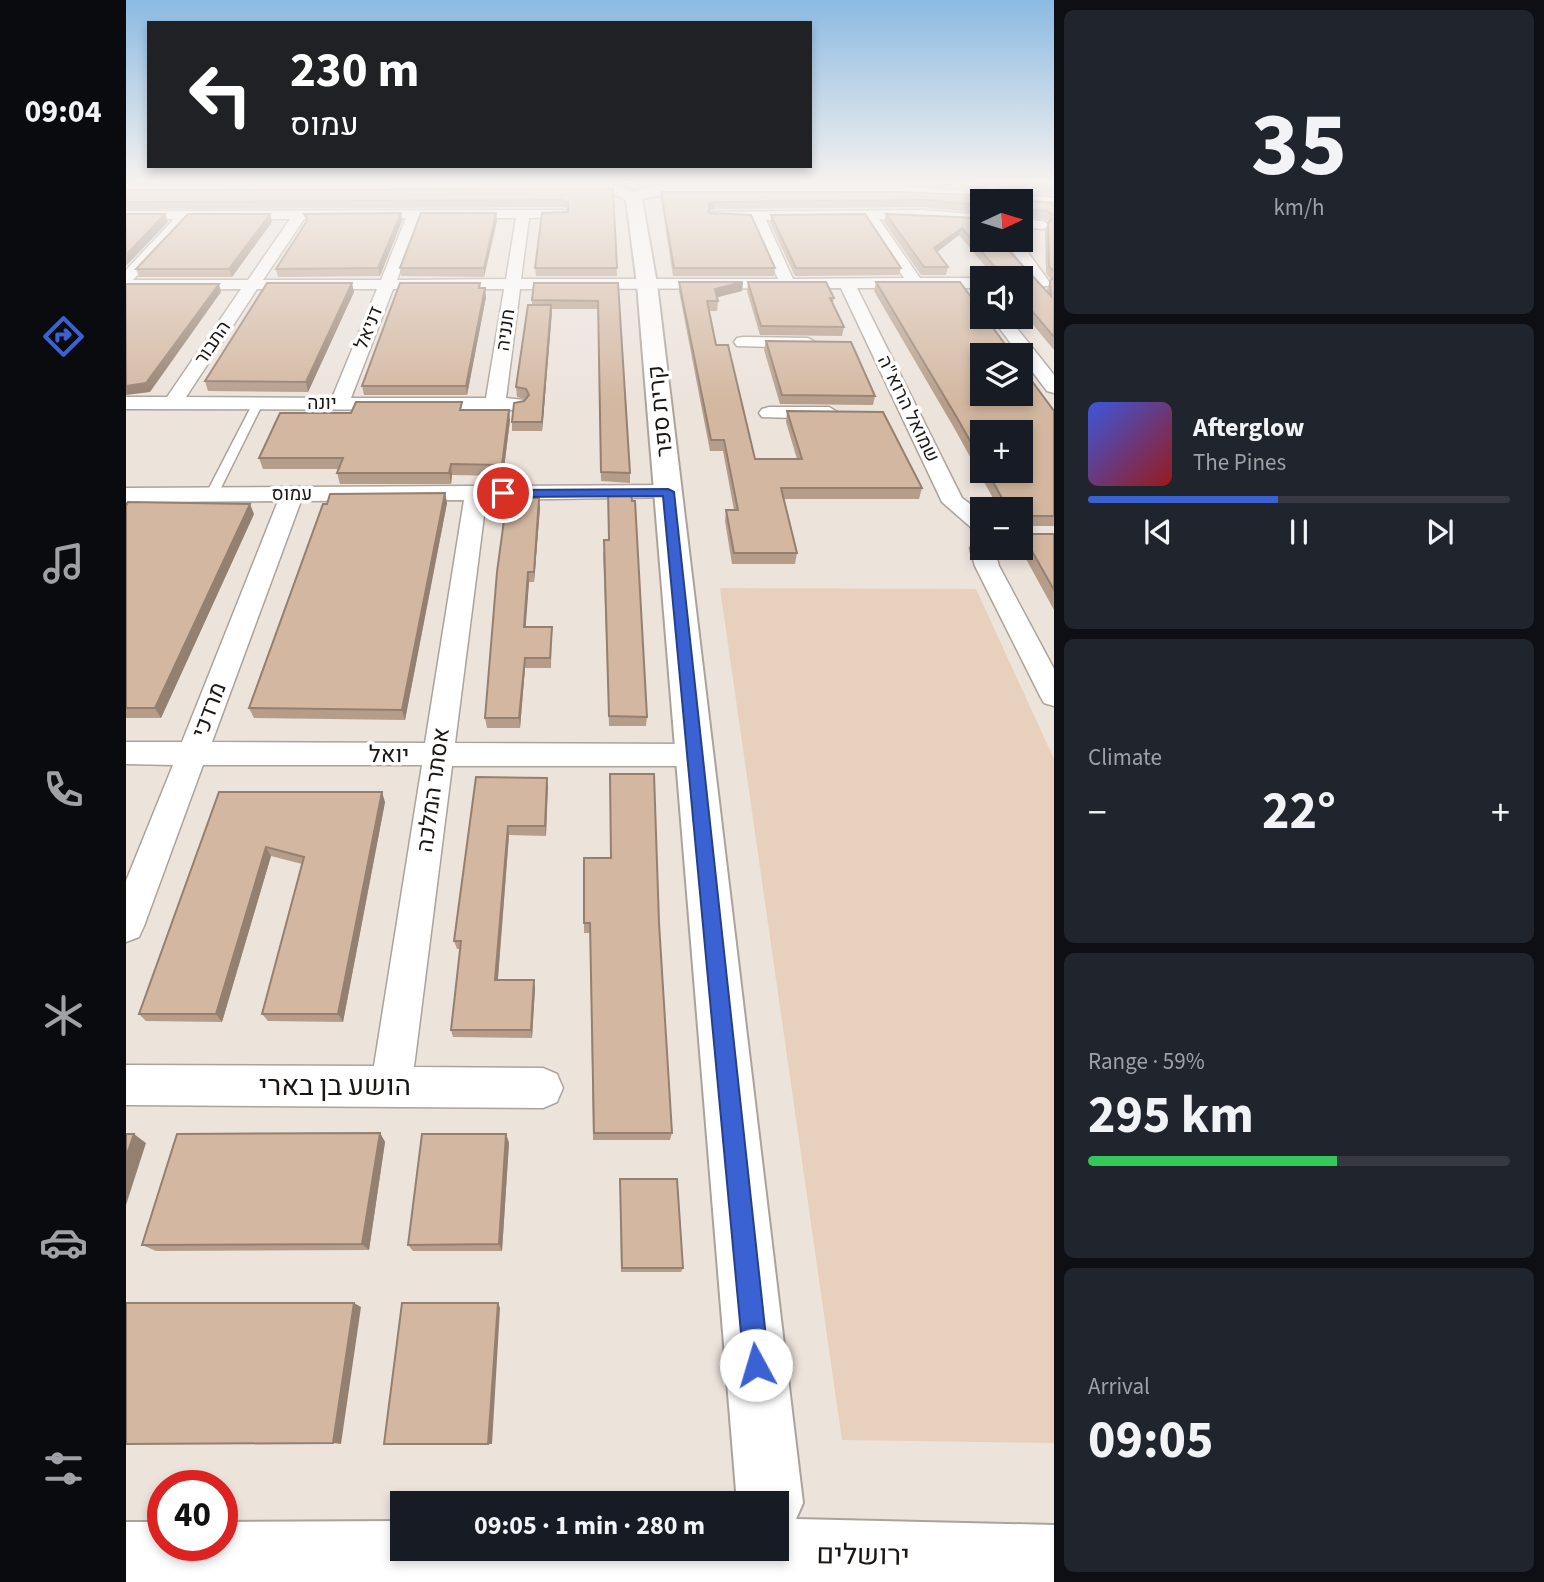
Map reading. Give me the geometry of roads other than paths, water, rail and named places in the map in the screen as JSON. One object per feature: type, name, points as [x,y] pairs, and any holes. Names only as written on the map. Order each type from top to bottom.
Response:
[{"type":"street","points":[[126,279],[145,258]]},
{"type":"street","name":"התבור","points":[[173,403],[271,258]]},
{"type":"street","name":"דניאל","points":[[339,404],[397,258]]},
{"type":"street","name":"חנניה","points":[[495,404],[517,258]]},
{"type":"street","name":"קרית ספר","points":[[642,258],[647,284],[695,755],[779,1491]]},
{"type":"street","points":[[776,258],[788,284]]},
{"type":"street","points":[[898,258],[916,284]]},
{"type":"street","points":[[1027,258],[1048,284]]},
{"type":"street","name":"שמואל הרוא\"ה","points":[[847,284],[953,502],[970,515]]},
{"type":"street","points":[[126,285],[916,284],[970,287]]},
{"type":"street","points":[[1008,329],[1054,387]]},
{"type":"street","points":[[743,342],[823,343]]},
{"type":"street","points":[[850,343],[876,344]]},
{"type":"street","name":"יונה","points":[[126,403],[517,404]]},
{"type":"street","points":[[769,413],[846,413]]},
{"type":"street","points":[[885,414],[911,414]]},
{"type":"street","name":"עמוס","points":[[126,495],[668,492]]},
{"type":"street","name":"אסתר המלכה","points":[[391,1087],[476,493]]},
{"type":"street","name":"מרדכי","points":[[126,926],[292,494]]},
{"type":"street","points":[[986,560],[1054,696]]},
{"type":"street","name":"יואל","points":[[126,753],[695,755]]},
{"type":"street","name":"הושע בן בארי","points":[[126,1085],[543,1088]]},
{"type":"street","name":"ירושלים","points":[[789,1548],[1054,1559]]},
{"type":"street","name":"ירושלים","points":[[126,1556],[390,1553]]},
{"type":"lane","points":[[212,494],[258,403]]}]
